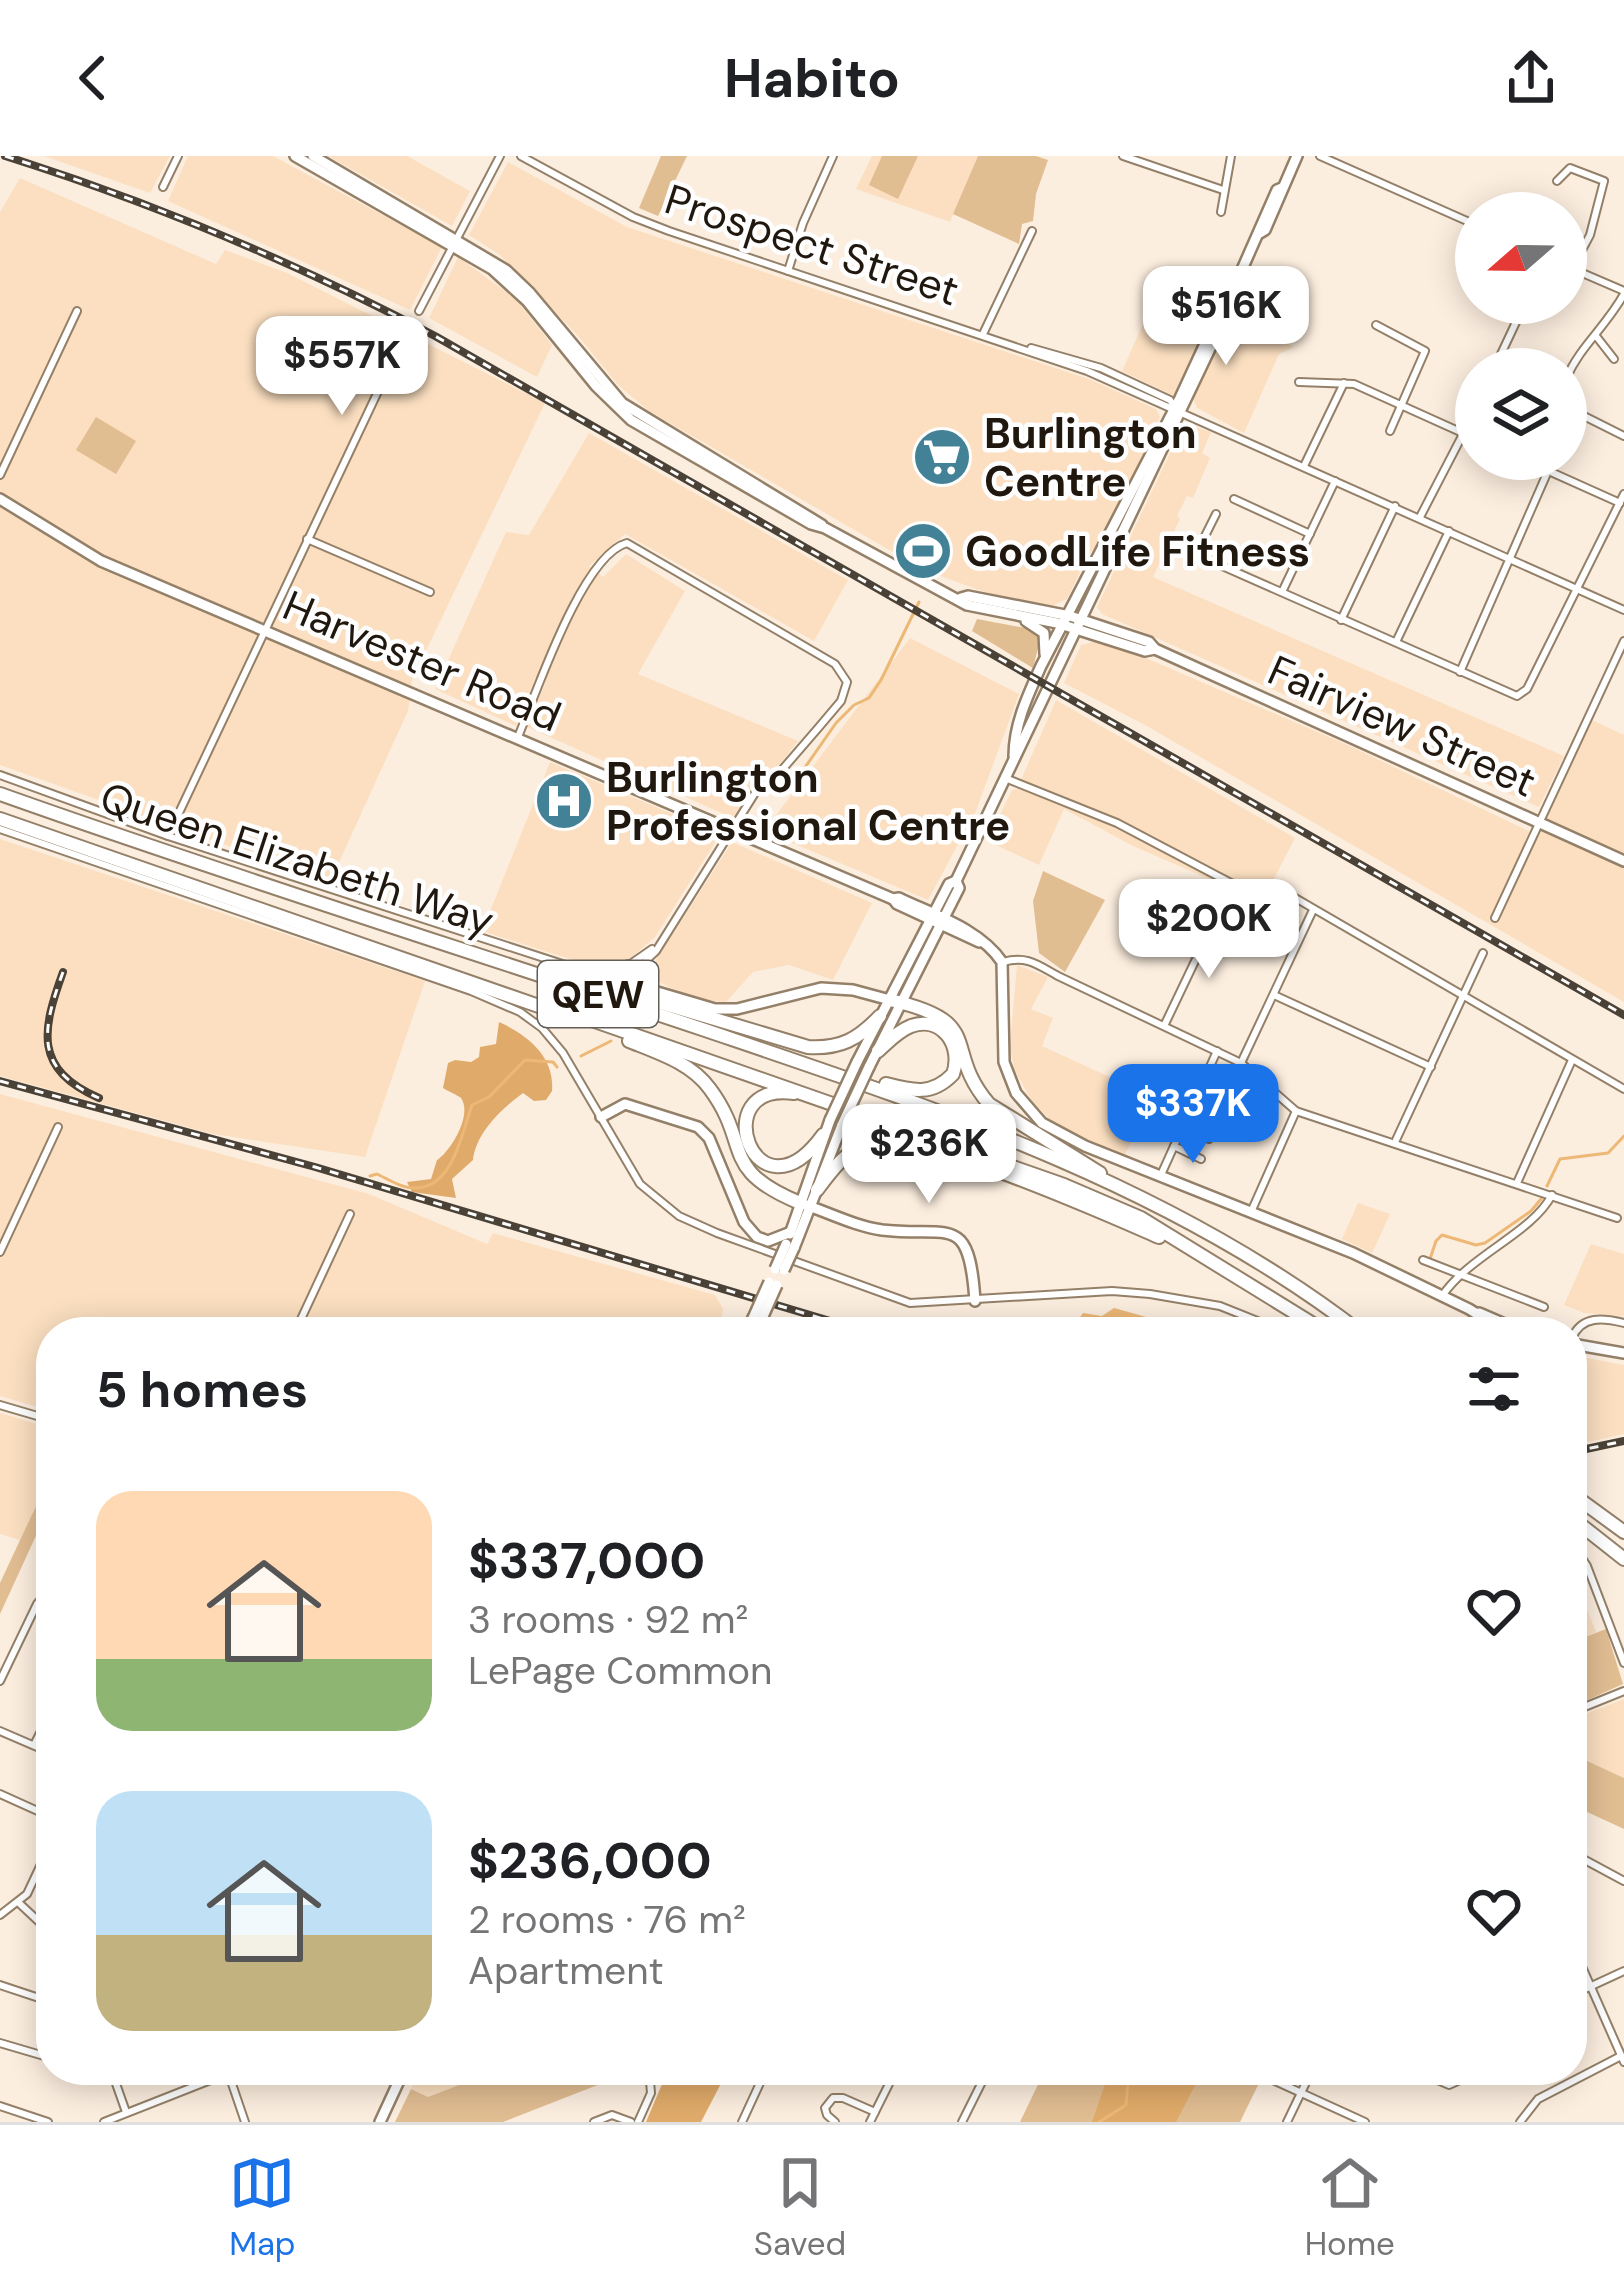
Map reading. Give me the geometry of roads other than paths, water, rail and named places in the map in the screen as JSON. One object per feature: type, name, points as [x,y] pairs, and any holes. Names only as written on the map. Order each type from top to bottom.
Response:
[{"type":"highway","name":"Queen Elizabeth Way","points":[[0,794],[853,1080],[1021,1144],[1110,1182],[1245,1252],[1338,1317]]},
{"type":"highway","name":"Queen Elizabeth Way","points":[[0,819],[556,1012],[843,1105],[1064,1185],[1141,1218],[1302,1317]]},
{"type":"highway","points":[[476,953],[808,1047],[842,1046],[880,1016]]},
{"type":"highway","points":[[896,1001],[935,1012],[949,1022],[989,1104],[1009,1120],[1088,1162],[1110,1182]]},
{"type":"highway","points":[[556,1012],[692,1070],[716,1099],[750,1174],[769,1189],[806,1205]]},
{"type":"highway","points":[[853,1080],[928,1091],[946,1082],[956,1066],[952,1040],[933,1025],[910,1027],[878,1051]]},
{"type":"highway","points":[[823,1135],[805,1158],[776,1166],[751,1152],[744,1128],[753,1105],[769,1094],[797,1094],[843,1105]]},
{"type":"highway","points":[[817,1190],[856,1148],[896,1140],[1036,1184],[1183,1247],[1229,1272]]},
{"type":"highway","points":[[1587,1504],[1624,1532]]},
{"type":"highway","points":[[1587,1530],[1624,1559]]},
{"type":"main road","name":"Fairview Street","points":[[295,156],[506,270],[622,403],[818,519],[825,528],[967,604],[1073,622]]},
{"type":"main road","name":"Fairview Street","points":[[313,156],[455,242]]},
{"type":"main road","points":[[1014,756],[1024,702],[1042,666],[1090,601],[1216,320],[1265,230],[1297,156]]},
{"type":"main road","points":[[790,1246],[791,1232],[817,1190],[896,1001],[1014,756],[1025,742],[1065,652],[1083,587],[1178,409]]},
{"type":"main road","name":"Harvester Road","points":[[0,499],[101,561],[937,920]]},
{"type":"main road","points":[[1043,611],[1064,607],[1083,587]]},
{"type":"main road","name":"Fairview Street","points":[[961,598],[1043,611],[1149,642],[1155,649],[1624,861]]},
{"type":"main road","points":[[1065,652],[1081,638],[1106,632],[1090,601]]},
{"type":"main road","points":[[1017,615],[1044,633],[1042,666]]},
{"type":"main road","points":[[911,904],[930,904],[952,882]]},
{"type":"main road","name":"Harvester Road","points":[[893,899],[937,920]]},
{"type":"main road","points":[[937,920],[984,943],[1002,962],[1004,1062],[1016,1093],[1051,1129],[1353,1253],[1486,1317]]},
{"type":"main road","points":[[631,967],[647,989],[715,1009],[737,1009],[821,988],[896,1001]]},
{"type":"main road","points":[[760,1317],[806,1205],[823,1135],[880,1016],[896,1001]]},
{"type":"main road","points":[[601,1118],[625,1104],[698,1127],[709,1138],[747,1228],[768,1241],[791,1232]]},
{"type":"main road","points":[[806,1205],[879,1230],[948,1233],[968,1252],[975,1301]]},
{"type":"main road","points":[[1587,1344],[1624,1353]]},
{"type":"main road","points":[[380,2122],[397,2085]]},
{"type":"street","points":[[164,187],[178,156]]},
{"type":"street","points":[[418,310],[500,156]]},
{"type":"street","name":"Prospect Street","points":[[521,156],[633,217],[1026,348],[1101,368],[1335,482],[1624,610]]},
{"type":"street","points":[[788,271],[832,156]]},
{"type":"street","points":[[1123,156],[1223,190]]},
{"type":"street","points":[[1221,212],[1231,156]]},
{"type":"street","points":[[1320,156],[1455,216]]},
{"type":"street","points":[[1557,181],[1570,168],[1604,181],[1587,240]]},
{"type":"street","points":[[983,334],[1033,231]]},
{"type":"street","points":[[1584,348],[1606,327],[1624,293],[1587,276]]},
{"type":"street","points":[[0,475],[77,311]]},
{"type":"street","points":[[1376,326],[1425,351],[1390,430]]},
{"type":"street","points":[[1596,336],[1614,359]]},
{"type":"street","points":[[167,836],[390,366],[400,359],[414,361]]},
{"type":"street","points":[[1299,382],[1344,383],[1455,430]]},
{"type":"street","points":[[1304,467],[1344,383]]},
{"type":"street","points":[[1587,418],[1624,436]]},
{"type":"street","points":[[1420,517],[1455,451]]},
{"type":"street","points":[[1460,671],[1544,480]]},
{"type":"street","points":[[1216,514],[1200,553],[1516,696],[1522,694],[1622,498],[1573,480]]},
{"type":"street","points":[[1282,593],[1335,482]]},
{"type":"street","points":[[1234,499],[1310,534]]},
{"type":"street","points":[[1340,620],[1395,506]]},
{"type":"street","points":[[1396,643],[1450,531]]},
{"type":"street","points":[[307,539],[430,592]]},
{"type":"street","points":[[0,776],[167,836],[594,974],[650,958],[754,794],[782,771],[841,701],[847,682],[835,664],[627,543],[610,552],[573,604],[518,737]]},
{"type":"street","points":[[1495,918],[1624,641]]},
{"type":"street","points":[[1005,778],[1117,824],[1246,891]]},
{"type":"street","points":[[0,829],[499,1001],[542,1028],[563,1053],[640,1184],[679,1216],[898,1300],[922,1304],[1112,1291],[1220,1306],[1248,1317]]},
{"type":"street","points":[[1273,885],[1624,1090]]},
{"type":"street","points":[[1164,1026],[1217,915],[1225,910]]},
{"type":"street","points":[[1241,1063],[1313,910]]},
{"type":"street","points":[[1396,1141],[1483,953]]},
{"type":"street","points":[[1002,962],[1015,958],[1037,963],[1241,1063],[1296,1111],[1617,1218]]},
{"type":"street","points":[[1274,994],[1431,1067]]},
{"type":"street","points":[[1160,1177],[1217,1052]]},
{"type":"street","points":[[1517,1183],[1572,1060]]},
{"type":"street","points":[[1192,1106],[1219,1119]]},
{"type":"street","points":[[1251,1214],[1296,1111]]},
{"type":"street","points":[[1183,1126],[1209,1139]]},
{"type":"street","points":[[0,1252],[58,1127]]},
{"type":"street","points":[[1174,1146],[1201,1159]]},
{"type":"street","points":[[1442,1296],[1458,1274],[1522,1226],[1552,1195]]},
{"type":"street","points":[[303,1317],[350,1214]]},
{"type":"street","points":[[1423,1260],[1544,1307]]},
{"type":"street","points":[[1587,1322],[1624,1323]]},
{"type":"street","points":[[0,1406],[36,1416]]},
{"type":"street","points":[[1587,1566],[1624,1664]]},
{"type":"street","points":[[0,1681],[36,1606]]},
{"type":"street","points":[[1587,1706],[1624,1691]]},
{"type":"street","points":[[0,1731],[34,1745],[36,1741]]},
{"type":"street","points":[[0,1794],[36,1810]]},
{"type":"street","points":[[1587,1861],[1624,1881]]},
{"type":"street","points":[[0,1915],[20,1903],[36,1873]]},
{"type":"street","points":[[20,1903],[36,1918]]},
{"type":"street","points":[[1587,1989],[1624,1970]]},
{"type":"street","points":[[1587,1978],[1623,2057],[1587,2075]]},
{"type":"street","points":[[0,1985],[36,1997]]},
{"type":"street","points":[[0,2043],[36,2054]]},
{"type":"street","points":[[117,2085],[127,2113]]},
{"type":"street","points":[[104,2122],[199,2085]]},
{"type":"street","points":[[235,2085],[245,2122]]},
{"type":"street","points":[[594,2122],[612,2115],[634,2122],[651,2093],[651,2085]]},
{"type":"street","points":[[742,2122],[759,2085]]},
{"type":"street","points":[[870,2122],[888,2085]]},
{"type":"street","points":[[964,2121],[983,2085]]},
{"type":"street","points":[[1283,2085],[1365,2122]]},
{"type":"street","points":[[1287,2122],[1306,2085]]},
{"type":"street","points":[[1520,2122],[1538,2099],[1566,2085]]},
{"type":"street","points":[[836,2122],[825,2108],[832,2098],[875,2112]]},
{"type":"street","points":[[0,2106],[48,2122]]},
{"type":"waterway","points":[[792,786],[836,723],[869,698],[919,602]]},
{"type":"waterway","points":[[581,1056],[611,1041]]},
{"type":"waterway","points":[[370,1176],[377,1174],[409,1188],[427,1186],[447,1170],[472,1105],[489,1097],[525,1060],[553,1062],[557,1067]]},
{"type":"waterway","points":[[1547,1186],[1560,1159],[1608,1153],[1624,1136]]},
{"type":"waterway","points":[[1430,1259],[1442,1235],[1476,1245],[1485,1243],[1541,1199]]},
{"type":"waterway","points":[[1099,2122],[1126,2105],[1128,2085]]},
{"type":"railway","points":[[5,156],[224,236],[435,336],[1624,1015]]},
{"type":"railway","points":[[63,972],[50,1012],[48,1046],[63,1074],[99,1098]]},
{"type":"railway","points":[[0,1081],[315,1167],[817,1317]]},
{"type":"railway","points":[[1587,1449],[1624,1441]]},
{"type":"place","name":"Burlington Centre","points":[[942,457]]},
{"type":"place","name":"GoodLife Fitness","points":[[923,551]]},
{"type":"place","name":"Burlington Professional Centre","points":[[564,801]]}]
